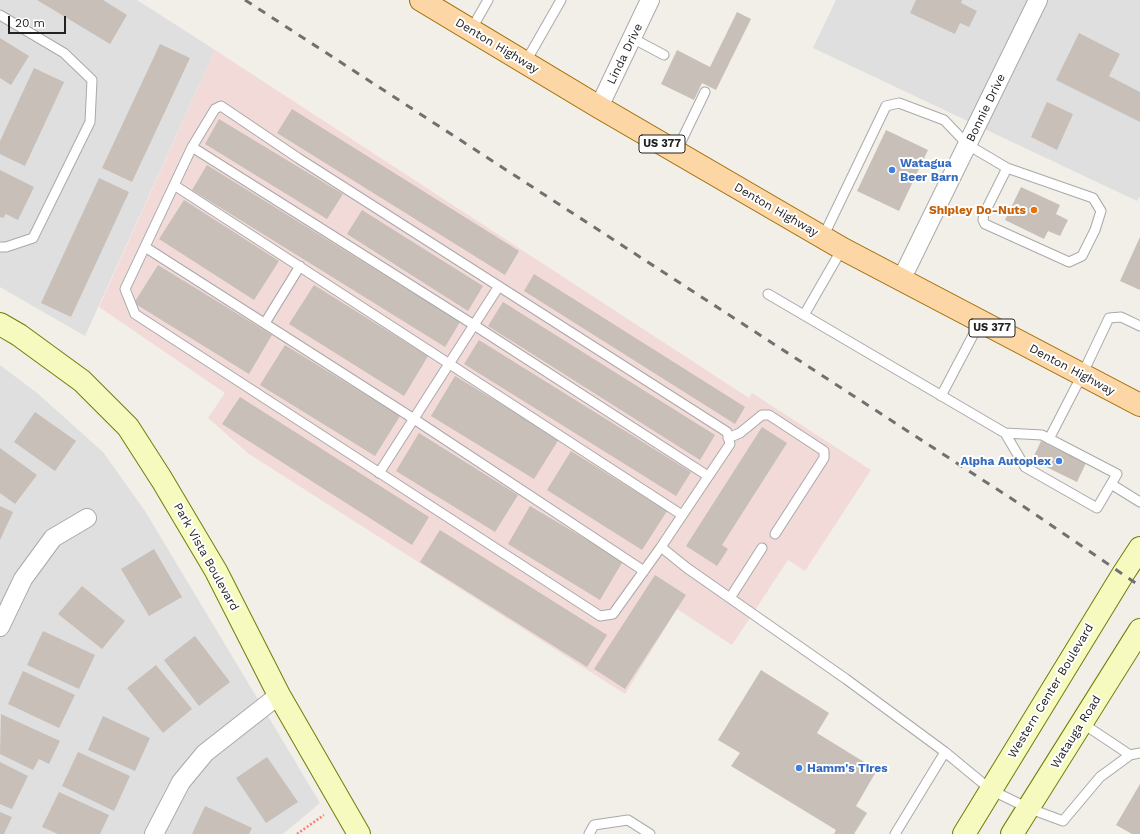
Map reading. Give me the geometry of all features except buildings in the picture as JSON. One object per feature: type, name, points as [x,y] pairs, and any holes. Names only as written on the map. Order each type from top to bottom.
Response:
[{"type":"main road","name":"Denton Highway","points":[[424,1],[599,107],[843,249],[1140,405]]},
{"type":"street","name":"Linda Drive","points":[[599,107],[650,0]]},
{"type":"street","name":"Bonnie Drive","points":[[901,280],[1038,0]]},
{"type":"street","name":"Park Vista Boulevard","points":[[0,324],[19,335],[82,381],[128,427],[162,480],[216,571],[278,695],[359,834]]},
{"type":"street","points":[[0,627],[24,580],[53,538],[87,518]]},
{"type":"street","name":"Western Center Boulevard","points":[[964,834],[1122,574],[1140,548]]},
{"type":"street","name":"Watauga Road","points":[[1012,834],[1140,630]]},
{"type":"street","points":[[154,834],[181,782],[205,753],[278,695]]},
{"type":"lane","points":[[471,30],[488,0]]},
{"type":"lane","points":[[526,63],[561,0]]},
{"type":"lane","points":[[0,15],[64,53],[92,80],[90,122],[33,238],[6,247],[0,247]]},
{"type":"lane","points":[[632,38],[664,55]]},
{"type":"lane","points":[[676,152],[705,92]]},
{"type":"lane","points":[[823,237],[886,106],[899,104],[944,120],[968,145],[1007,168],[1093,198],[1101,211],[1095,230],[1082,256],[1069,262],[985,224],[983,220],[984,214],[1007,168]]},
{"type":"lane","points":[[220,106],[298,158],[727,432],[730,444],[661,547],[613,614],[600,616],[135,314],[125,289],[192,147],[215,109],[220,106]]},
{"type":"lane","points":[[192,147],[474,325],[708,476]]},
{"type":"lane","points":[[174,185],[682,515]]},
{"type":"lane","points":[[145,247],[414,419],[644,571]]},
{"type":"lane","points":[[804,315],[843,249]]},
{"type":"lane","points":[[265,324],[300,266]]},
{"type":"lane","points":[[379,473],[499,286]]},
{"type":"lane","points":[[768,294],[1006,433],[1042,435],[1117,474],[1097,508],[1025,467],[1006,433]]},
{"type":"lane","points":[[1049,439],[1109,318],[1121,317],[1140,326]]},
{"type":"lane","points":[[941,396],[980,322]]},
{"type":"lane","points":[[728,438],[740,432],[762,416],[769,415],[824,451],[824,458],[775,534]]},
{"type":"lane","points":[[1111,484],[1140,502]]},
{"type":"lane","points":[[661,547],[679,562],[846,678],[946,752],[991,790],[1028,808],[1063,821],[1100,777],[1130,755],[1140,754]]},
{"type":"lane","points":[[730,598],[762,548]]},
{"type":"lane","points":[[1082,723],[1130,755]]},
{"type":"lane","points":[[895,834],[946,752]]},
{"type":"lane","points":[[589,834],[594,825],[628,820],[650,834]]},
{"type":"path","points":[[297,834],[341,803]]},
{"type":"shaded area","points":[[0,0],[137,0],[215,50],[85,336],[0,287]]},
{"type":"shaded area","points":[[836,0],[1140,0],[1140,196],[1137,201],[813,48]]},
{"type":"shaded area","points":[[215,50],[749,398],[752,393],[871,470],[805,571],[788,560],[732,645],[677,609],[625,694],[249,454],[208,418],[225,393],[99,307]]},
{"type":"shaded area","points":[[0,365],[37,393],[103,452],[145,511],[320,803],[283,834],[0,834]]},
{"type":"railway","points":[[245,0],[1032,512],[1140,586]]},
{"type":"place","name":"Watagua Beer Barn","points":[[892,170]]},
{"type":"place","name":"Shipley Do-Nuts","points":[[1034,210]]},
{"type":"place","name":"Alpha Autoplex","points":[[1059,461]]},
{"type":"place","name":"Hamm's Tires","points":[[799,768]]}]
